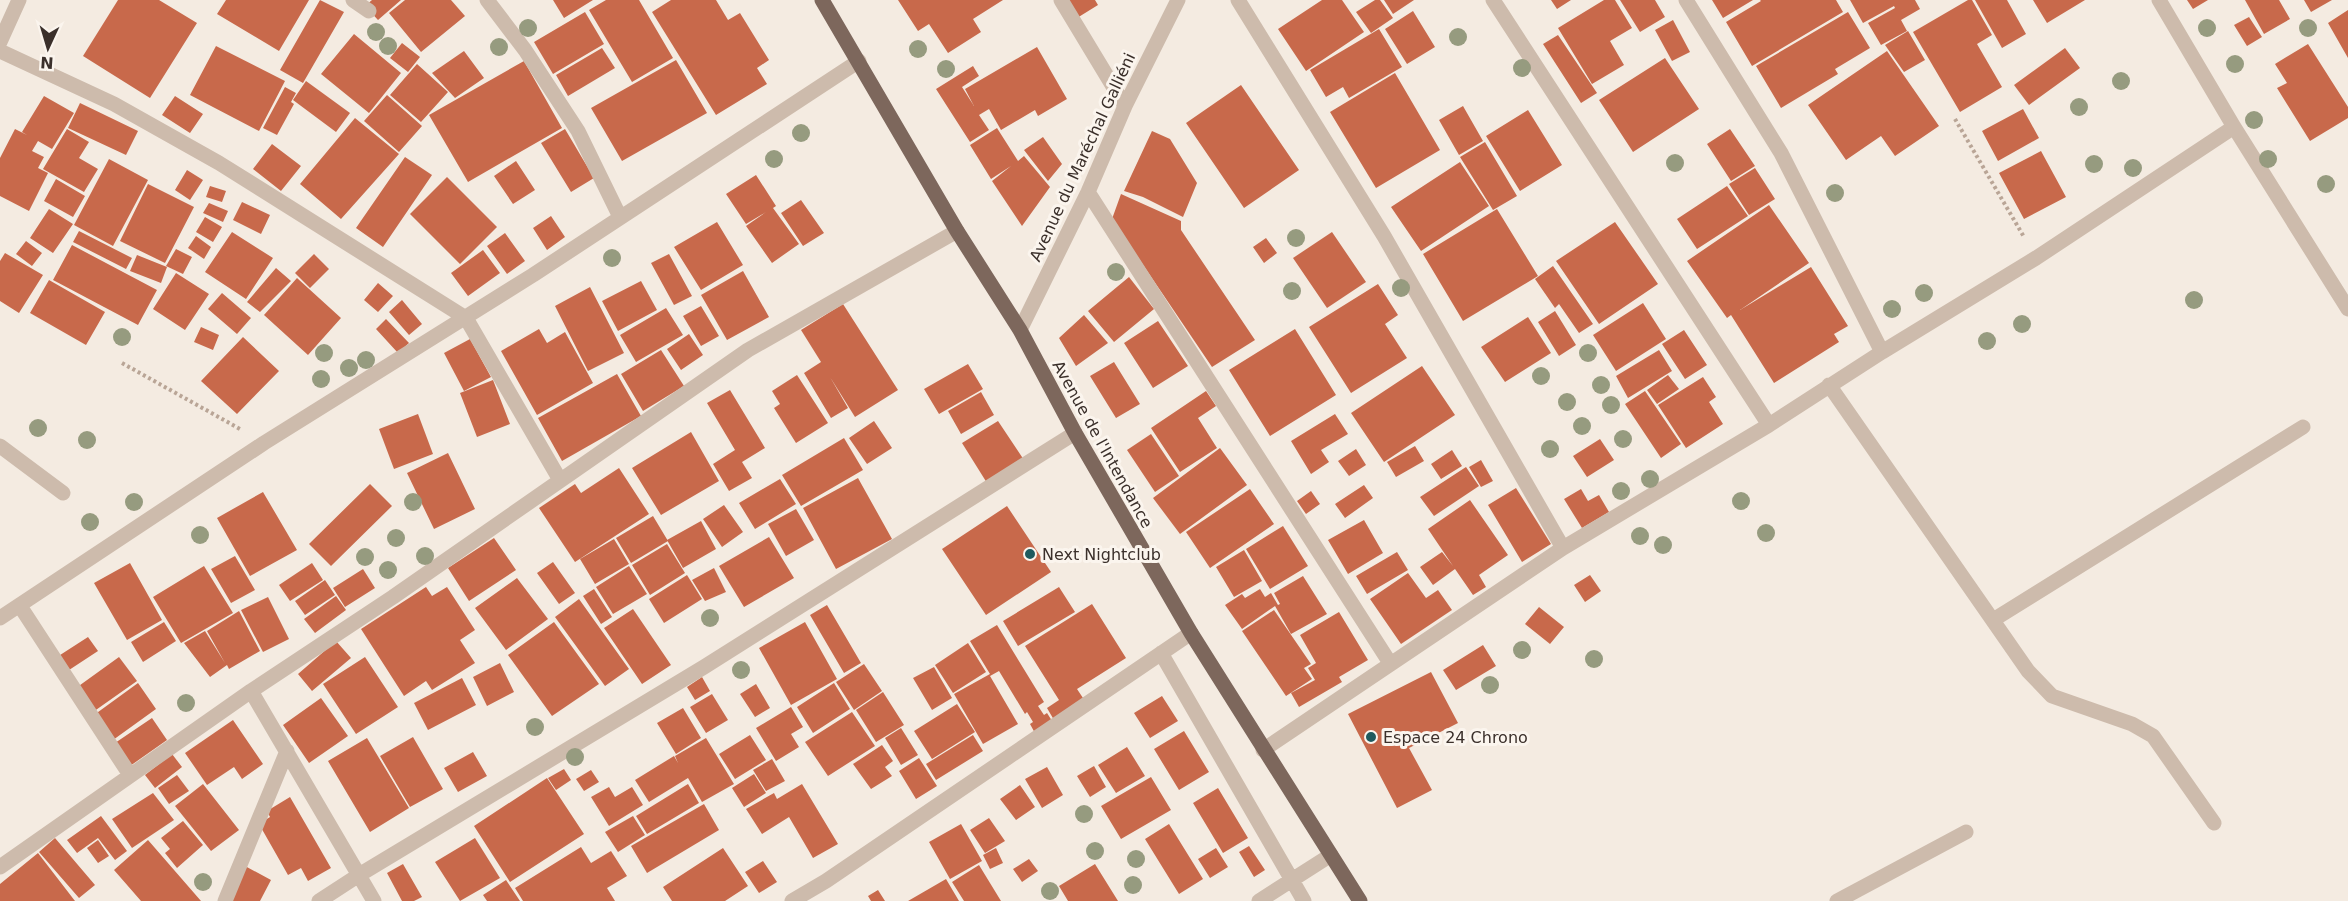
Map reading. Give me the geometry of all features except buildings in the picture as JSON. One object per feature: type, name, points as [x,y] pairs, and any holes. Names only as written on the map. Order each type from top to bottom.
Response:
[{"type":"main road","name":"Avenue de l'Intendance","points":[[822,0],[957,231],[1020,330],[1075,433],[1191,633],[1360,901]]},
{"type":"street","points":[[0,42],[19,0]]},
{"type":"street","points":[[353,0],[369,11]]},
{"type":"street","points":[[487,0],[525,50],[578,131],[620,217]]},
{"type":"street","points":[[1061,0],[1125,106]]},
{"type":"street","name":"Avenue du Maréchal Galliéni","points":[[1020,330],[1088,192],[1125,106],[1178,0]]},
{"type":"street","points":[[1238,0],[1384,236],[1563,548]]},
{"type":"street","points":[[1493,0],[1769,425]]},
{"type":"street","points":[[1686,0],[1781,153],[1882,352]]},
{"type":"street","points":[[2159,0],[2234,128],[2348,309]]},
{"type":"street","points":[[0,51],[114,104],[219,163],[466,318],[560,480]]},
{"type":"street","points":[[0,618],[264,443],[466,318],[859,61]]},
{"type":"street","points":[[1263,750],[1563,548],[1769,425],[1882,352],[2036,258],[2234,128]]},
{"type":"street","points":[[1088,192],[1390,663]]},
{"type":"street","points":[[0,867],[251,691],[393,597],[748,350],[957,231]]},
{"type":"street","points":[[1829,386],[2028,671],[2052,696],[2132,724],[2153,736],[2214,823]]},
{"type":"street","points":[[1992,620],[2302,427]]},
{"type":"street","points":[[319,901],[358,874],[704,667],[1075,433]]},
{"type":"street","points":[[0,446],[63,494]]},
{"type":"street","points":[[20,606],[130,775]]},
{"type":"street","points":[[792,901],[826,881],[1191,633]]},
{"type":"street","points":[[1161,653],[1304,901]]},
{"type":"street","points":[[251,691],[374,901]]},
{"type":"street","points":[[225,901],[287,751]]},
{"type":"street","points":[[1837,901],[1966,832]]},
{"type":"street","points":[[1259,901],[1331,855]]},
{"type":"path","points":[[1955,119],[2036,258]]},
{"type":"path","points":[[122,363],[264,443]]},
{"type":"place","name":"Next Nightclub","points":[[1030,554]]},
{"type":"place","name":"Espace 24 Chrono","points":[[1371,737]]}]
